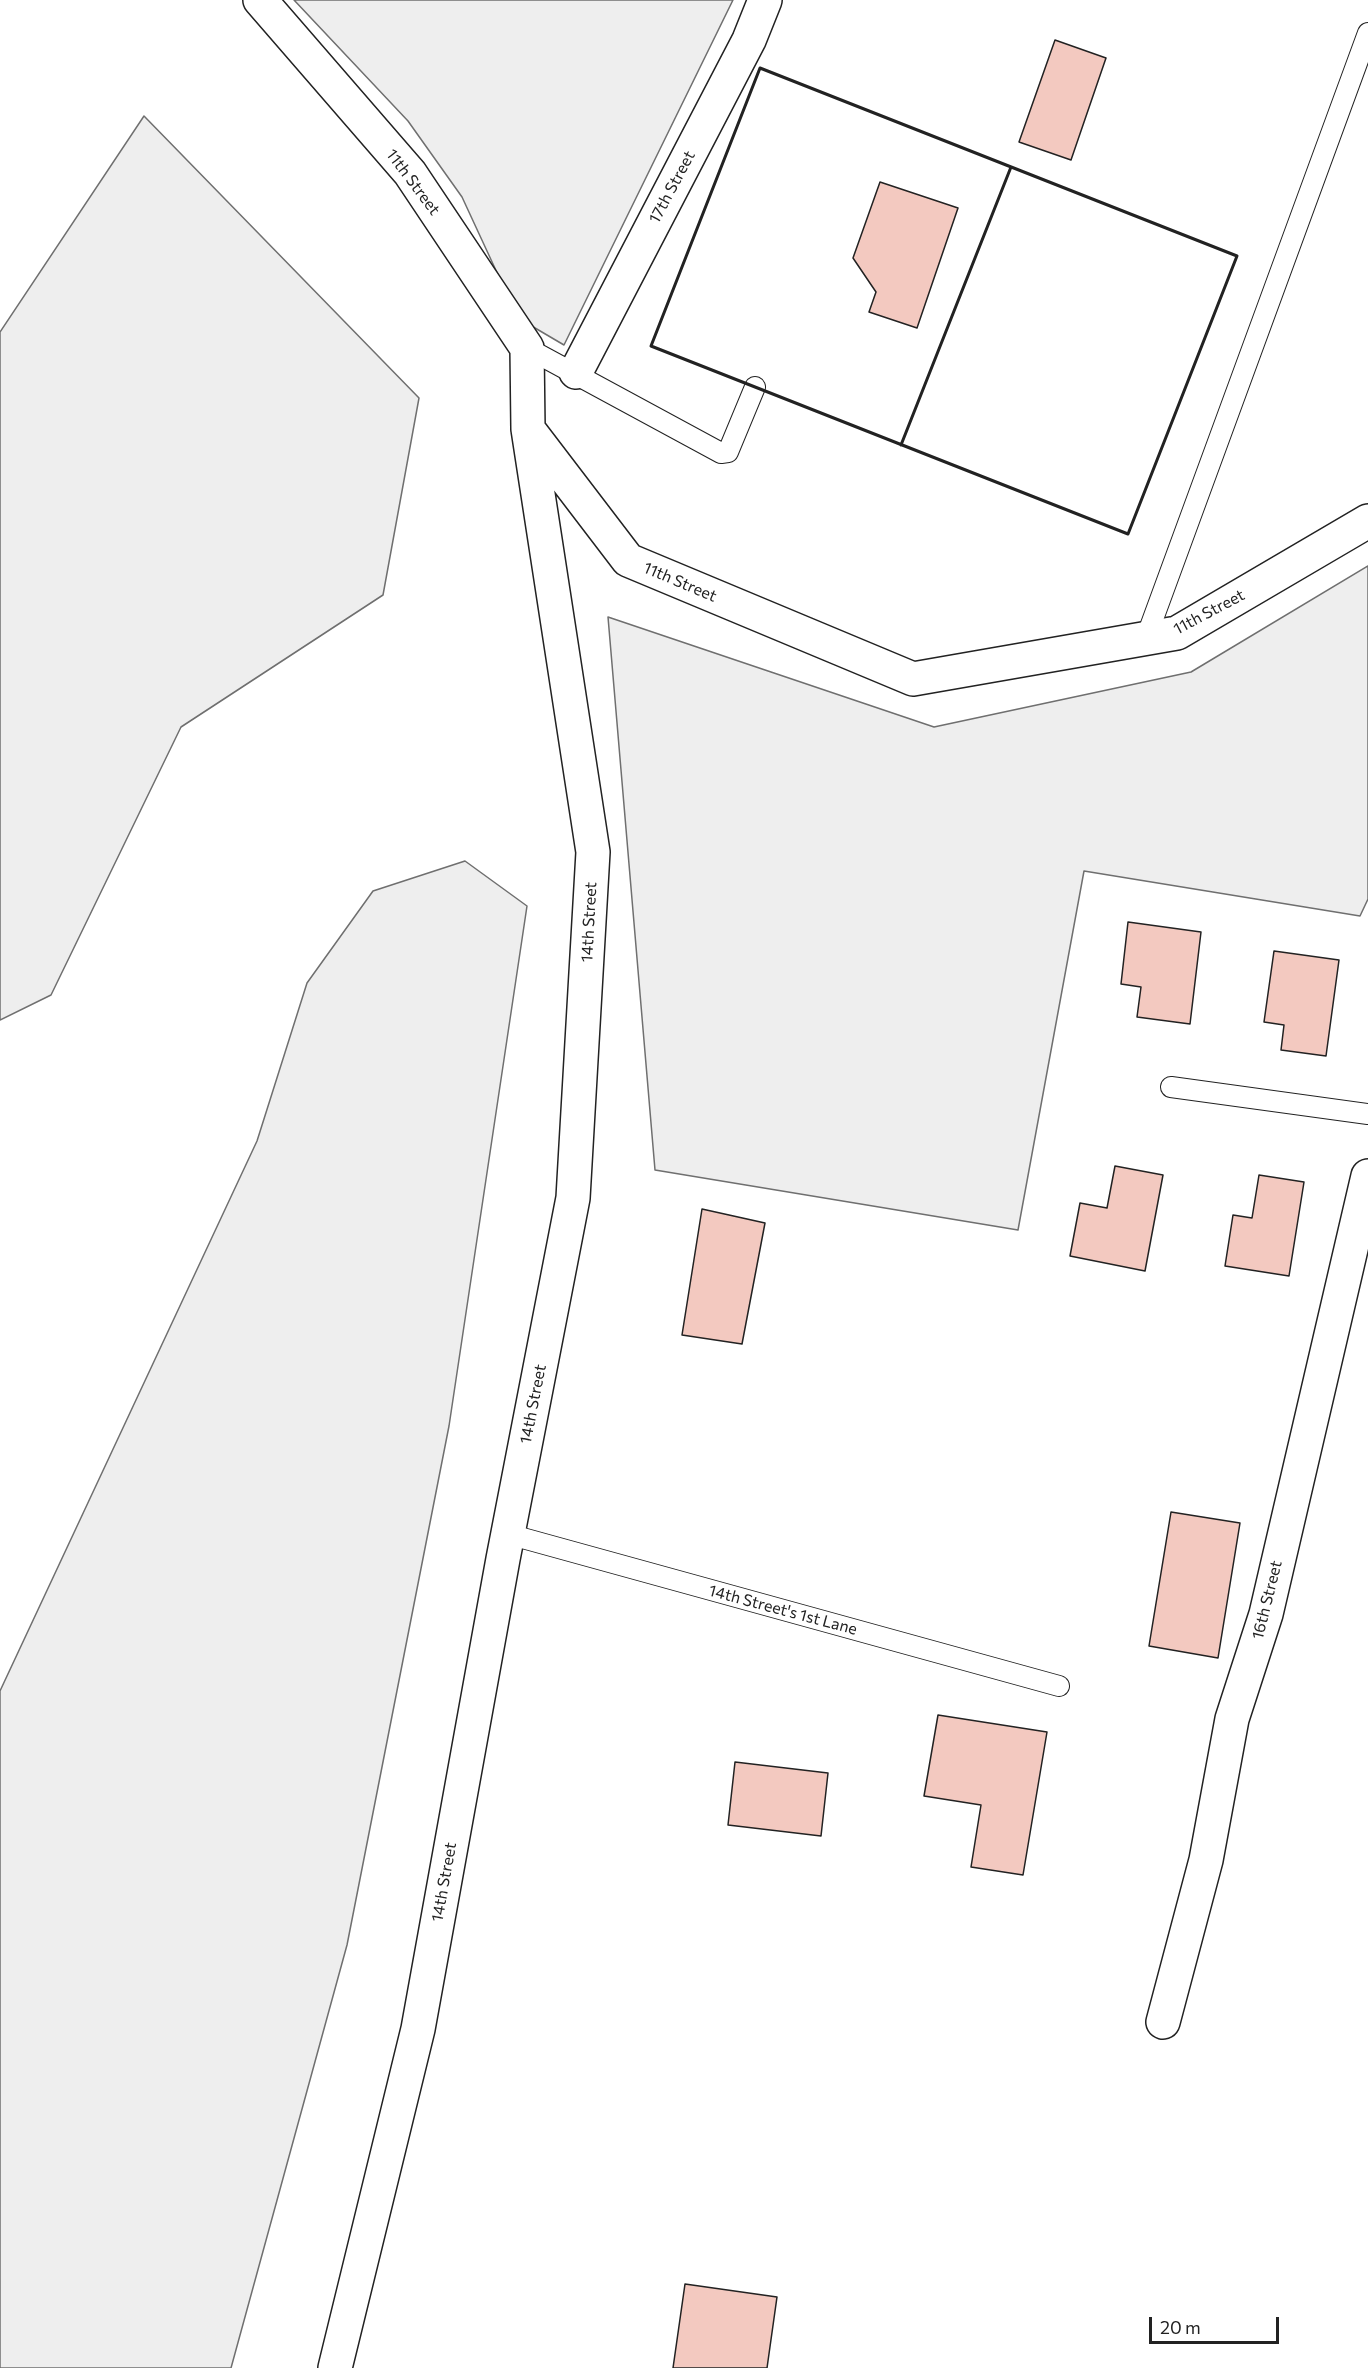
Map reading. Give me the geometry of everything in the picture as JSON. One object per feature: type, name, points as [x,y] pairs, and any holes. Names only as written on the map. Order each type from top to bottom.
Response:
[{"type":"street","name":"11th Street","points":[[260,0],[410,173],[527,348]]},
{"type":"street","name":"17th Street","points":[[576,372],[749,40],[765,0]]},
{"type":"street","points":[[527,348],[528,429]]},
{"type":"street","name":"11th Street","points":[[528,429],[628,560],[913,679],[1177,633],[1368,521]]},
{"type":"street","name":"14th Street","points":[[335,2368],[418,2029],[508,1534],[573,1198],[593,852],[528,429]]},
{"type":"street","name":"16th Street","points":[[1162,2022],[1206,1860],[1232,1719],[1266,1614],[1368,1176]]},
{"type":"lane","points":[[1146,638],[1368,33]]},
{"type":"lane","points":[[527,348],[576,372],[721,453],[728,452],[755,387]]},
{"type":"lane","points":[[1171,1087],[1368,1114]]},
{"type":"lane","name":"14th Street's 1st Lane","points":[[508,1534],[1059,1686]]},
{"type":"shaded area","points":[[294,0],[733,0],[564,345],[518,318],[462,197],[408,121]]},
{"type":"shaded area","points":[[144,116],[419,398],[383,595],[181,727],[51,995],[0,1020],[0,332]]},
{"type":"shaded area","points":[[1368,566],[1368,899],[1360,916],[1084,871],[1018,1230],[655,1170],[608,617],[934,727],[1191,672]]},
{"type":"shaded area","points":[[465,861],[527,906],[449,1426],[347,1945],[231,2368],[0,2368],[0,1691],[257,1141],[307,983],[373,891]]},
{"type":"building","points":[[1055,40],[1106,58],[1071,160],[1019,142]]},
{"type":"building","points":[[880,182],[958,208],[917,328],[869,312],[876,292],[853,258]]},
{"type":"building","points":[[1128,922],[1201,932],[1190,1024],[1137,1017],[1141,987],[1121,984]]},
{"type":"building","points":[[1274,951],[1339,960],[1326,1056],[1281,1050],[1284,1025],[1264,1022]]},
{"type":"building","points":[[1115,1166],[1163,1175],[1145,1271],[1070,1256],[1080,1203],[1107,1208]]},
{"type":"building","points":[[1259,1175],[1304,1182],[1289,1276],[1225,1266],[1233,1215],[1252,1218]]},
{"type":"building","points":[[702,1209],[765,1223],[742,1344],[682,1335]]},
{"type":"building","points":[[1171,1512],[1240,1523],[1218,1658],[1149,1646]]},
{"type":"building","points":[[938,1715],[1047,1732],[1023,1875],[971,1867],[981,1805],[924,1796]]},
{"type":"building","points":[[735,1762],[828,1773],[821,1836],[728,1825]]},
{"type":"building","points":[[685,2284],[777,2297],[767,2368],[673,2368]]},
{"type":"wall","points":[[760,68],[1237,256],[1128,534],[651,346],[760,68]]},
{"type":"wall","points":[[901,445],[1011,167]]}]
